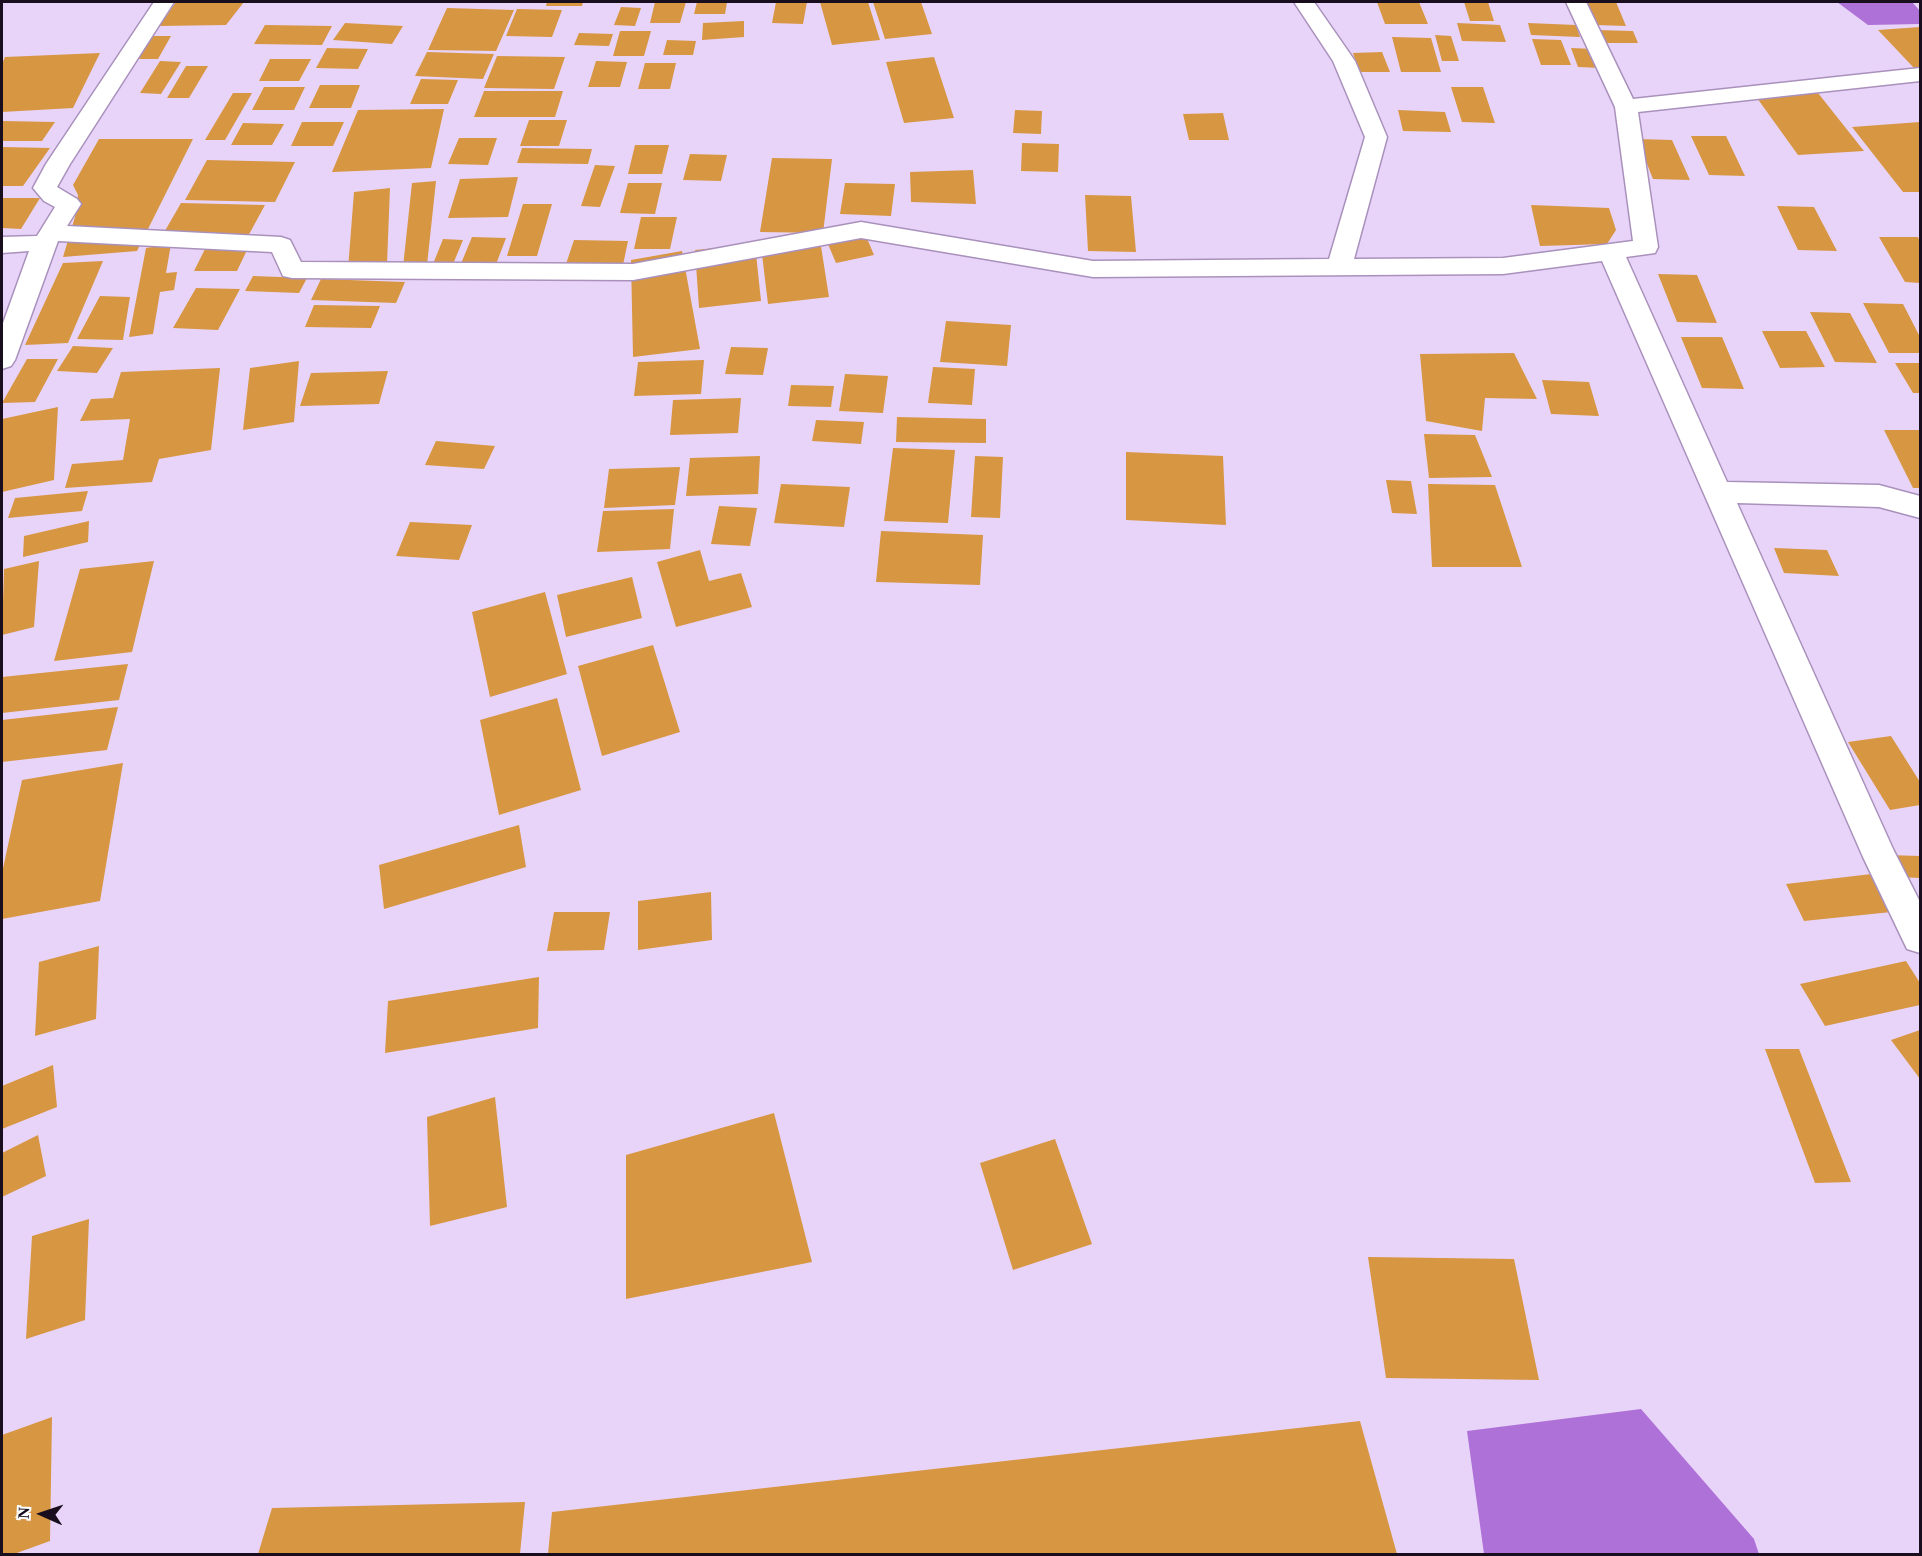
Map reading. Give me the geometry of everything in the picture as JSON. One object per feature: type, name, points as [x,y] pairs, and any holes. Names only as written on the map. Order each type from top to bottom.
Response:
[{"type":"street","points":[[2,360],[48,238],[69,204],[52,196],[45,188],[58,164],[164,2]]},
{"type":"street","points":[[1304,2],[1344,61],[1376,137],[1339,267]]},
{"type":"street","points":[[2,245],[48,238],[281,245],[292,270],[633,272],[861,230],[1093,268],[1503,266],[1646,247],[1626,107],[1576,2]]},
{"type":"street","points":[[1626,107],[1920,74]]},
{"type":"street","points":[[1611,252],[1880,857],[1920,937]]},
{"type":"street","points":[[1718,492],[1879,496],[1920,507]]},
{"type":"shaded area","points":[[1837,2],[1912,2],[1920,11],[1920,24],[1868,25]]},
{"type":"shaded area","points":[[1641,1409],[1754,1539],[1759,1554],[1484,1554],[1467,1431]]},
{"type":"building","points":[[176,2],[244,2],[226,25],[159,26]]},
{"type":"building","points":[[547,2],[583,2],[582,6],[546,6]]},
{"type":"building","points":[[655,2],[686,2],[680,23],[650,23]]},
{"type":"building","points":[[697,2],[727,2],[725,14],[694,14]]},
{"type":"building","points":[[776,2],[807,2],[803,24],[772,23]]},
{"type":"building","points":[[820,2],[868,2],[880,40],[832,45]]},
{"type":"building","points":[[873,2],[921,2],[932,34],[885,39]]},
{"type":"building","points":[[1377,2],[1419,2],[1428,24],[1385,24]]},
{"type":"building","points":[[1464,2],[1488,2],[1494,21],[1470,21]]},
{"type":"building","points":[[1587,2],[1616,2],[1626,26],[1596,25]]},
{"type":"building","points":[[621,7],[641,8],[635,26],[614,25]]},
{"type":"building","points":[[447,8],[514,10],[496,51],[428,50]]},
{"type":"building","points":[[517,9],[562,10],[552,37],[506,36]]},
{"type":"building","points":[[744,21],[744,37],[702,40],[703,23]]},
{"type":"building","points":[[345,23],[403,26],[392,44],[333,40]]},
{"type":"building","points":[[1457,23],[1500,25],[1506,42],[1462,41]]},
{"type":"building","points":[[1528,23],[1576,25],[1580,37],[1531,35]]},
{"type":"building","points":[[265,25],[332,26],[322,45],[254,44]]},
{"type":"building","points":[[1920,27],[1920,67],[1914,68],[1878,30]]},
{"type":"building","points":[[1597,30],[1633,31],[1638,43],[1603,43]]},
{"type":"building","points":[[620,31],[651,31],[644,56],[613,56]]},
{"type":"building","points":[[579,33],[613,34],[609,46],[574,45]]},
{"type":"building","points":[[1435,35],[1451,36],[1459,61],[1442,61]]},
{"type":"building","points":[[150,36],[171,36],[158,59],[137,59]]},
{"type":"building","points":[[1392,37],[1431,38],[1441,72],[1401,72]]},
{"type":"building","points":[[1532,39],[1561,40],[1571,65],[1541,65]]},
{"type":"building","points":[[667,40],[696,41],[693,55],[663,55]]},
{"type":"building","points":[[327,48],[368,49],[358,69],[316,68]]},
{"type":"building","points":[[1571,48],[1594,49],[1601,68],[1578,67]]},
{"type":"building","points":[[427,52],[494,54],[483,79],[415,76]]},
{"type":"building","points":[[1382,52],[1390,72],[1359,72],[1353,53]]},
{"type":"building","points":[[100,53],[73,108],[2,112],[2,64],[5,57]]},
{"type":"building","points":[[497,56],[565,57],[554,89],[484,88]]},
{"type":"building","points":[[934,57],[954,118],[904,123],[886,62]]},
{"type":"building","points":[[270,59],[311,59],[299,81],[259,81]]},
{"type":"building","points":[[160,61],[181,62],[161,94],[140,93]]},
{"type":"building","points":[[596,61],[627,62],[620,87],[588,87]]},
{"type":"building","points":[[645,63],[676,63],[670,89],[638,89]]},
{"type":"building","points":[[186,66],[208,66],[189,98],[167,98]]},
{"type":"building","points":[[421,79],[458,80],[448,104],[410,104]]},
{"type":"building","points":[[320,85],[360,85],[351,108],[309,108]]},
{"type":"building","points":[[264,87],[305,87],[294,110],[252,110]]},
{"type":"building","points":[[1451,87],[1483,87],[1495,123],[1462,122]]},
{"type":"building","points":[[484,91],[563,91],[555,117],[474,117]]},
{"type":"building","points":[[233,93],[252,93],[225,140],[205,140]]},
{"type":"building","points":[[1818,93],[1864,151],[1798,155],[1757,98]]},
{"type":"building","points":[[444,109],[431,168],[332,172],[358,110]]},
{"type":"building","points":[[1015,110],[1042,111],[1041,134],[1013,133]]},
{"type":"building","points":[[1398,110],[1445,112],[1451,132],[1403,131]]},
{"type":"building","points":[[1223,113],[1229,140],[1189,140],[1183,114]]},
{"type":"building","points":[[529,120],[567,120],[559,146],[520,146]]},
{"type":"building","points":[[2,121],[55,122],[42,141],[2,141]]},
{"type":"building","points":[[302,122],[344,122],[333,146],[291,146]]},
{"type":"building","points":[[1920,122],[1920,192],[1903,192],[1852,127]]},
{"type":"building","points":[[243,123],[284,124],[272,145],[231,145]]},
{"type":"building","points":[[1691,136],[1726,136],[1745,176],[1709,175]]},
{"type":"building","points":[[459,138],[497,138],[488,165],[448,164]]},
{"type":"building","points":[[99,139],[193,139],[137,251],[63,257],[75,217],[78,195],[73,185]]},
{"type":"building","points":[[1637,139],[1672,140],[1690,180],[1653,179]]},
{"type":"building","points":[[1022,143],[1059,144],[1058,172],[1021,171]]},
{"type":"building","points":[[635,145],[669,145],[662,174],[628,174]]},
{"type":"building","points":[[2,147],[50,148],[23,186],[2,186]]},
{"type":"building","points":[[522,148],[592,149],[588,164],[517,163]]},
{"type":"building","points":[[690,154],[727,155],[721,181],[683,180]]},
{"type":"building","points":[[772,158],[832,159],[823,233],[760,232]]},
{"type":"building","points":[[207,160],[295,162],[275,202],[185,200]]},
{"type":"building","points":[[595,165],[615,166],[600,207],[581,206]]},
{"type":"building","points":[[973,170],[976,204],[911,202],[910,172]]},
{"type":"building","points":[[518,177],[508,217],[448,218],[460,179]]},
{"type":"building","points":[[436,181],[427,265],[403,267],[412,183]]},
{"type":"building","points":[[628,183],[662,183],[655,214],[620,213]]},
{"type":"building","points":[[845,183],[895,184],[891,216],[840,214]]},
{"type":"building","points":[[390,188],[387,264],[348,269],[354,192]]},
{"type":"building","points":[[1085,195],[1131,196],[1136,252],[1088,251]]},
{"type":"building","points":[[2,198],[40,198],[21,229],[2,228]]},
{"type":"building","points":[[181,203],[265,205],[247,238],[162,236]]},
{"type":"building","points":[[523,204],[552,204],[537,256],[507,256]]},
{"type":"building","points":[[1531,205],[1609,208],[1616,230],[1607,244],[1540,246]]},
{"type":"building","points":[[1777,206],[1814,207],[1837,251],[1798,250]]},
{"type":"building","points":[[641,217],[677,217],[670,249],[634,249]]},
{"type":"building","points":[[863,229],[874,255],[836,263],[825,237]]},
{"type":"building","points":[[472,237],[506,238],[495,267],[460,266]]},
{"type":"building","points":[[1879,237],[1918,237],[1920,283],[1905,282]]},
{"type":"building","points":[[443,239],[463,240],[451,269],[431,269]]},
{"type":"building","points":[[574,240],[628,241],[623,265],[566,264]]},
{"type":"building","points":[[820,240],[829,297],[768,304],[761,246]]},
{"type":"building","points":[[171,244],[166,273],[177,272],[174,290],[160,292],[153,334],[129,337],[146,248]]},
{"type":"building","points":[[755,244],[761,301],[699,308],[695,250]]},
{"type":"building","points":[[206,247],[248,248],[237,271],[194,271]]},
{"type":"building","points":[[682,251],[700,349],[633,357],[631,260]]},
{"type":"building","points":[[103,261],[68,343],[25,345],[63,263]]},
{"type":"building","points":[[1658,274],[1697,275],[1717,323],[1677,322]]},
{"type":"building","points":[[253,276],[307,278],[299,293],[245,291]]},
{"type":"building","points":[[321,279],[405,282],[396,303],[311,300]]},
{"type":"building","points":[[196,288],[240,289],[218,330],[173,328]]},
{"type":"building","points":[[100,296],[130,297],[123,340],[77,339]]},
{"type":"building","points":[[1863,303],[1903,304],[1920,337],[1920,353],[1889,353]]},
{"type":"building","points":[[314,305],[380,306],[371,328],[305,327]]},
{"type":"building","points":[[1810,312],[1850,313],[1877,363],[1835,362]]},
{"type":"building","points":[[946,321],[1011,325],[1007,366],[940,362]]},
{"type":"building","points":[[1762,331],[1806,331],[1825,367],[1780,368]]},
{"type":"building","points":[[1681,337],[1722,337],[1744,389],[1702,388]]},
{"type":"building","points":[[73,346],[113,348],[97,373],[57,371]]},
{"type":"building","points":[[731,347],[768,348],[763,375],[725,374]]},
{"type":"building","points":[[1514,353],[1537,399],[1485,398],[1482,431],[1426,421],[1420,354]]},
{"type":"building","points":[[27,359],[58,359],[35,402],[2,403]]},
{"type":"building","points":[[704,360],[701,394],[634,396],[638,362]]},
{"type":"building","points":[[299,361],[294,422],[243,430],[250,368]]},
{"type":"building","points":[[1895,363],[1920,363],[1920,393],[1913,393]]},
{"type":"building","points":[[933,367],[975,369],[972,405],[928,403]]},
{"type":"building","points":[[220,368],[211,450],[159,459],[152,482],[65,488],[72,464],[123,460],[130,419],[80,421],[91,399],[113,398],[121,372]]},
{"type":"building","points":[[388,371],[379,404],[300,406],[311,373]]},
{"type":"building","points":[[845,374],[888,376],[883,413],[839,411]]},
{"type":"building","points":[[1542,380],[1589,382],[1599,416],[1551,414]]},
{"type":"building","points":[[791,385],[834,386],[831,407],[788,406]]},
{"type":"building","points":[[741,398],[738,433],[670,435],[673,400]]},
{"type":"building","points":[[58,407],[54,480],[2,492],[2,419]]},
{"type":"building","points":[[897,417],[986,419],[986,443],[896,442]]},
{"type":"building","points":[[816,420],[864,422],[861,444],[812,441]]},
{"type":"building","points":[[1884,430],[1920,430],[1920,488],[1913,488]]},
{"type":"building","points":[[1424,434],[1475,435],[1492,477],[1429,478]]},
{"type":"building","points":[[436,441],[495,446],[484,469],[425,465]]},
{"type":"building","points":[[893,448],[955,450],[948,523],[884,521]]},
{"type":"building","points":[[1126,452],[1223,456],[1226,525],[1126,520]]},
{"type":"building","points":[[760,456],[758,494],[686,496],[690,458]]},
{"type":"building","points":[[975,456],[1003,457],[1000,518],[971,517]]},
{"type":"building","points":[[680,467],[675,505],[604,508],[609,469]]},
{"type":"building","points":[[1386,480],[1411,481],[1417,514],[1392,513]]},
{"type":"building","points":[[781,484],[850,487],[844,527],[774,523]]},
{"type":"building","points":[[1428,484],[1495,485],[1522,567],[1432,567]]},
{"type":"building","points":[[88,491],[82,511],[8,518],[15,498]]},
{"type":"building","points":[[719,506],[757,508],[750,546],[711,544]]},
{"type":"building","points":[[674,509],[670,549],[597,552],[603,511]]},
{"type":"building","points":[[89,521],[88,542],[23,557],[24,536]]},
{"type":"building","points":[[410,522],[472,525],[459,560],[396,556]]},
{"type":"building","points":[[881,531],[983,535],[980,585],[876,582]]},
{"type":"building","points":[[1774,548],[1827,550],[1839,576],[1784,573]]},
{"type":"building","points":[[700,550],[709,581],[741,573],[752,607],[676,627],[657,562]]},
{"type":"building","points":[[39,561],[34,627],[2,635],[4,569]]},
{"type":"building","points":[[154,561],[132,652],[54,661],[80,569]]},
{"type":"building","points":[[632,577],[642,618],[566,637],[557,595]]},
{"type":"building","points":[[545,592],[567,674],[490,697],[472,612]]},
{"type":"building","points":[[653,645],[680,732],[602,756],[578,666]]},
{"type":"building","points":[[128,664],[119,700],[2,713],[2,677]]},
{"type":"building","points":[[557,698],[581,790],[499,815],[480,720]]},
{"type":"building","points":[[118,707],[107,750],[2,762],[2,720]]},
{"type":"building","points":[[1891,736],[1920,782],[1920,805],[1890,810],[1848,742]]},
{"type":"building","points":[[123,763],[100,901],[2,919],[2,873],[22,780]]},
{"type":"building","points":[[519,825],[526,867],[384,909],[379,865]]},
{"type":"building","points":[[1888,855],[1920,856],[1920,878],[1896,877]]},
{"type":"building","points":[[1880,873],[1901,911],[1804,921],[1786,884]]},
{"type":"building","points":[[711,892],[712,940],[638,950],[638,901]]},
{"type":"building","points":[[554,912],[610,912],[604,950],[547,951]]},
{"type":"building","points":[[99,946],[96,1019],[35,1036],[39,962]]},
{"type":"building","points":[[1906,961],[1920,983],[1920,1005],[1825,1026],[1800,984]]},
{"type":"building","points":[[539,977],[538,1028],[385,1053],[388,1001]]},
{"type":"building","points":[[1920,1030],[1920,1079],[1891,1040]]},
{"type":"building","points":[[1765,1049],[1799,1049],[1851,1182],[1815,1183]]},
{"type":"building","points":[[53,1065],[57,1107],[2,1129],[2,1086]]},
{"type":"building","points":[[495,1097],[507,1207],[430,1226],[427,1117]]},
{"type":"building","points":[[774,1113],[812,1262],[626,1299],[626,1155]]},
{"type":"building","points":[[38,1135],[46,1176],[2,1197],[2,1153]]},
{"type":"building","points":[[1055,1139],[1092,1244],[1013,1270],[980,1163]]},
{"type":"building","points":[[89,1219],[85,1320],[26,1339],[32,1236]]},
{"type":"building","points":[[1368,1257],[1514,1259],[1539,1380],[1386,1378]]},
{"type":"building","points":[[52,1417],[50,1541],[14,1554],[2,1554],[2,1435]]},
{"type":"building","points":[[1360,1421],[1397,1554],[548,1554],[552,1512]]},
{"type":"building","points":[[525,1502],[520,1554],[258,1554],[272,1508]]}]
